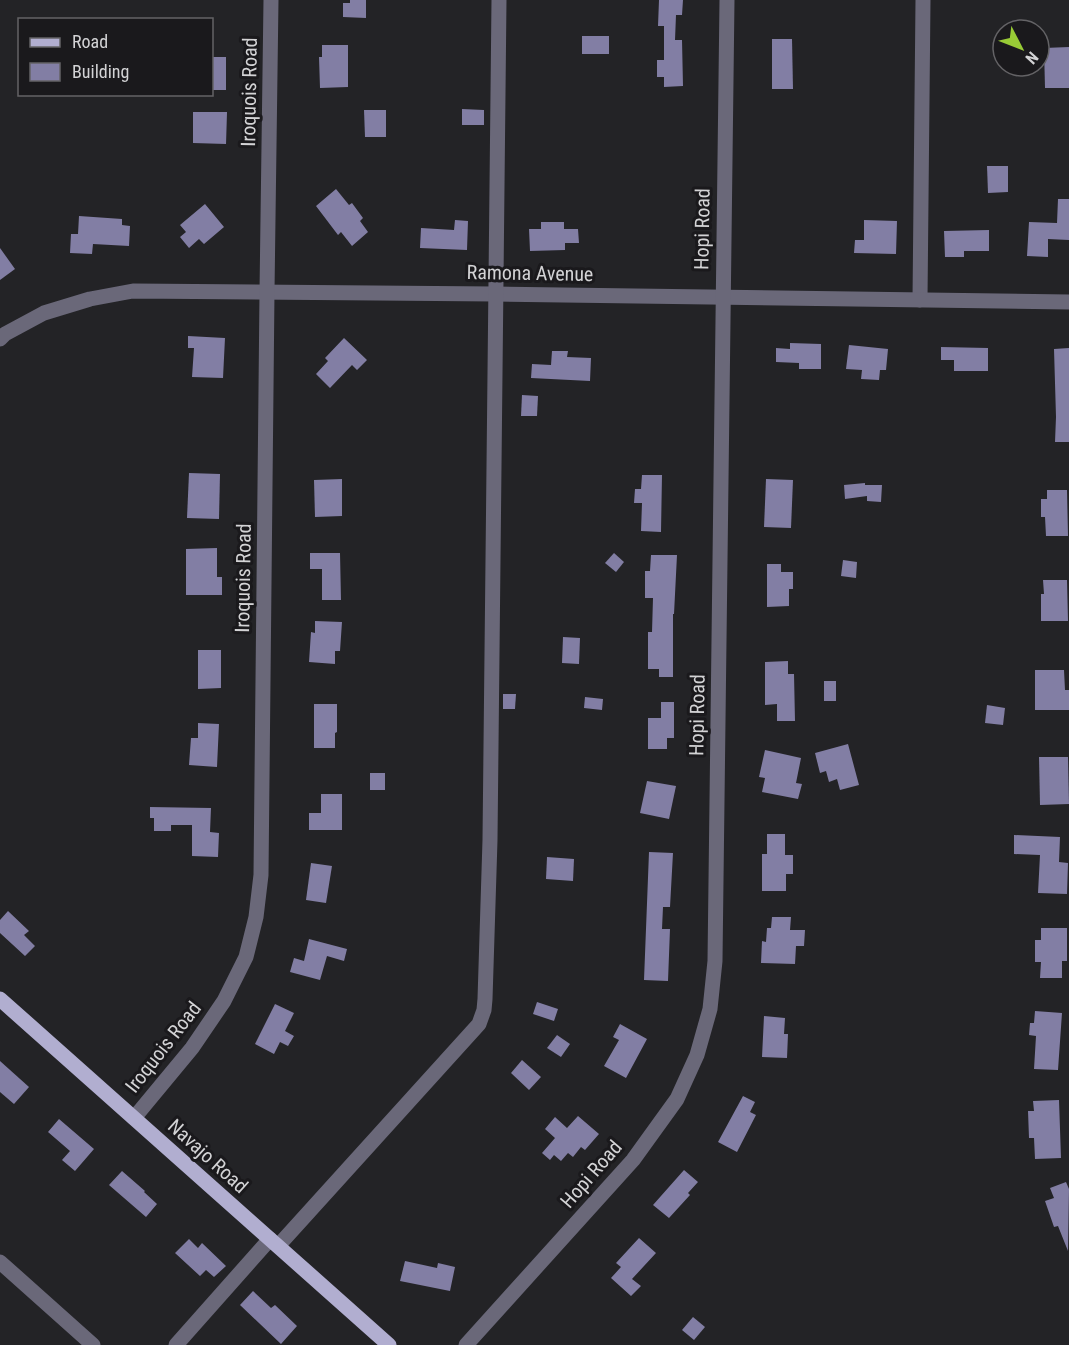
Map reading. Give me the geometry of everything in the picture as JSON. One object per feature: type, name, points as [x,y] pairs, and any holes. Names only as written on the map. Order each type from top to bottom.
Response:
[{"type":"main road","name":"Navajo Road","points":[[0,999],[389,1345]]},
{"type":"street","name":"Iroquois Road","points":[[134,1118],[192,1048],[224,1001],[246,957],[256,917],[261,875],[271,0]]},
{"type":"street","points":[[176,1345],[479,1024],[484,1010],[490,840],[499,0]]},
{"type":"street","name":"Hopi Road","points":[[466,1345],[633,1160],[665,1117],[677,1099],[697,1055],[710,1009],[715,961],[727,0]]},
{"type":"street","points":[[920,300],[923,0]]},
{"type":"street","name":"Ramona Avenue","points":[[0,339],[44,313],[90,299],[133,291],[1069,302]]},
{"type":"street","points":[[0,1262],[93,1345]]},
{"type":"building","points":[[350,0],[366,0],[366,18],[343,17],[343,3],[350,3]]},
{"type":"building","points":[[659,0],[683,0],[682,15],[676,15],[675,40],[682,40],[683,86],[664,87],[664,77],[657,77],[657,60],[664,60],[664,26],[658,26]]},
{"type":"building","points":[[582,36],[609,36],[609,54],[582,54]]},
{"type":"building","points":[[772,39],[792,39],[793,89],[772,89]]},
{"type":"building","points":[[322,45],[348,45],[348,87],[320,88],[319,57],[322,57]]},
{"type":"building","points":[[1069,47],[1069,88],[1045,88],[1045,78],[1051,78],[1051,48]]},
{"type":"building","points":[[213,57],[226,57],[226,90],[213,90]]},
{"type":"building","points":[[462,109],[484,110],[484,125],[462,125]]},
{"type":"building","points":[[364,110],[386,110],[386,137],[365,137]]},
{"type":"building","points":[[193,112],[227,112],[226,144],[193,143]]},
{"type":"building","points":[[987,166],[1008,166],[1008,192],[988,193]]},
{"type":"building","points":[[336,189],[349,205],[352,203],[363,218],[360,221],[368,232],[352,246],[341,232],[338,235],[316,206]]},
{"type":"building","points":[[1058,199],[1069,199],[1069,240],[1048,239],[1048,257],[1027,256],[1029,222],[1057,223]]},
{"type":"building","points":[[205,204],[224,227],[204,244],[199,239],[189,248],[180,237],[186,232],[180,225]]},
{"type":"building","points":[[79,216],[122,219],[122,225],[130,226],[129,246],[93,244],[92,254],[70,253],[71,234],[78,234]]},
{"type":"building","points":[[455,220],[468,221],[467,250],[420,248],[421,228],[454,230]]},
{"type":"building","points":[[864,220],[897,221],[896,254],[854,253],[855,240],[864,240]]},
{"type":"building","points":[[541,222],[564,222],[564,229],[578,229],[579,243],[565,243],[565,250],[530,251],[529,229],[541,229]]},
{"type":"building","points":[[989,230],[989,251],[964,251],[964,257],[945,257],[944,231]]},
{"type":"building","points":[[0,248],[15,269],[0,280]]},
{"type":"building","points":[[188,336],[225,338],[223,378],[192,377],[194,348],[188,348]]},
{"type":"building","points":[[344,338],[367,360],[357,370],[352,365],[330,388],[316,374],[328,361],[325,358]]},
{"type":"building","points":[[790,343],[821,344],[821,369],[799,369],[799,363],[776,362],[776,348],[790,349]]},
{"type":"building","points":[[849,345],[888,349],[886,370],[880,370],[879,380],[861,379],[862,370],[846,369]]},
{"type":"building","points":[[941,347],[988,348],[988,371],[954,371],[954,360],[941,360]]},
{"type":"building","points":[[1069,348],[1069,442],[1055,442],[1054,349]]},
{"type":"building","points":[[552,351],[568,351],[567,357],[591,358],[590,381],[531,378],[532,364],[551,365]]},
{"type":"building","points":[[522,395],[538,396],[537,416],[521,416]]},
{"type":"building","points":[[189,473],[220,474],[219,519],[187,518]]},
{"type":"building","points":[[642,475],[662,475],[661,532],[641,531],[642,503],[634,503],[635,489],[641,489]]},
{"type":"building","points":[[342,479],[342,516],[315,517],[314,480]]},
{"type":"building","points":[[766,479],[793,480],[791,528],[764,527]]},
{"type":"building","points":[[865,483],[865,485],[882,485],[881,502],[867,501],[867,496],[845,499],[844,485]]},
{"type":"building","points":[[1047,490],[1067,490],[1068,536],[1046,536],[1045,517],[1041,517],[1041,499],[1047,499]]},
{"type":"building","points":[[217,548],[217,577],[222,577],[222,595],[186,595],[186,549]]},
{"type":"building","points":[[310,553],[340,553],[341,600],[322,600],[322,569],[310,569]]},
{"type":"building","points":[[614,553],[624,562],[616,572],[605,563]]},
{"type":"building","points":[[651,555],[677,555],[673,614],[673,677],[659,677],[659,669],[648,669],[648,632],[652,632],[653,598],[645,598],[645,571],[650,571]]},
{"type":"building","points":[[843,560],[857,562],[856,578],[841,576]]},
{"type":"building","points":[[767,564],[781,564],[781,572],[793,572],[793,589],[789,589],[789,606],[767,607]]},
{"type":"building","points":[[1043,580],[1067,580],[1068,621],[1041,621]]},
{"type":"building","points":[[315,621],[342,622],[340,651],[335,651],[335,664],[309,662],[311,632],[315,633]]},
{"type":"building","points":[[563,637],[580,638],[579,664],[562,663]]},
{"type":"building","points":[[198,650],[221,650],[221,688],[198,689]]},
{"type":"building","points":[[788,661],[788,674],[794,674],[795,721],[777,721],[777,704],[765,705],[765,662]]},
{"type":"building","points":[[1035,670],[1064,670],[1065,690],[1069,690],[1069,710],[1035,710]]},
{"type":"building","points":[[824,681],[836,681],[836,701],[824,701]]},
{"type":"building","points":[[503,694],[516,694],[515,709],[503,709]]},
{"type":"building","points":[[585,697],[603,699],[602,710],[584,708]]},
{"type":"building","points":[[661,702],[674,702],[674,738],[667,738],[667,749],[648,749],[648,718],[661,718]]},
{"type":"building","points":[[314,704],[337,704],[335,748],[314,748]]},
{"type":"building","points":[[987,705],[1005,708],[1003,725],[985,723]]},
{"type":"building","points":[[198,723],[219,724],[217,767],[189,765],[191,738],[198,738]]},
{"type":"building","points":[[848,744],[859,785],[840,790],[837,779],[829,782],[826,771],[820,773],[815,753]]},
{"type":"building","points":[[765,750],[801,758],[796,783],[802,784],[798,799],[762,792],[765,778],[759,777]]},
{"type":"building","points":[[1039,757],[1068,757],[1069,804],[1040,805]]},
{"type":"building","points":[[370,773],[385,773],[385,790],[370,790]]},
{"type":"building","points":[[647,781],[676,786],[669,819],[640,813]]},
{"type":"building","points":[[321,794],[342,794],[342,830],[309,830],[309,813],[321,813]]},
{"type":"building","points":[[150,807],[211,808],[210,832],[219,833],[218,857],[192,856],[192,825],[171,825],[171,831],[154,831],[154,818],[150,818]]},
{"type":"building","points":[[767,834],[785,834],[785,855],[793,855],[793,874],[786,874],[786,891],[762,891],[762,854],[767,854]]},
{"type":"building","points":[[1014,835],[1060,837],[1059,862],[1068,863],[1067,894],[1038,893],[1040,855],[1014,854]]},
{"type":"building","points":[[649,852],[673,853],[670,907],[663,907],[662,929],[670,929],[668,981],[644,980]]},
{"type":"building","points":[[547,857],[574,859],[573,881],[546,879]]},
{"type":"building","points":[[311,863],[332,866],[326,903],[306,900]]},
{"type":"building","points":[[8,911],[29,931],[24,935],[35,946],[25,956],[0,933],[0,920]]},
{"type":"building","points":[[772,917],[791,917],[790,930],[805,930],[804,946],[796,946],[795,964],[761,963],[762,941],[766,942],[767,928],[771,928]]},
{"type":"building","points":[[1041,928],[1067,928],[1067,961],[1062,961],[1062,978],[1040,978],[1041,962],[1035,962],[1035,940],[1041,940]]},
{"type":"building","points":[[309,939],[347,949],[344,961],[327,956],[320,980],[290,972],[294,958],[304,961]]},
{"type":"building","points":[[537,1002],[558,1009],[554,1021],[533,1014]]},
{"type":"building","points":[[275,1004],[294,1013],[285,1031],[294,1036],[288,1046],[280,1042],[274,1054],[255,1044]]},
{"type":"building","points":[[1035,1011],[1062,1013],[1058,1070],[1034,1069],[1036,1036],[1029,1035],[1030,1023],[1034,1023]]},
{"type":"building","points":[[764,1016],[785,1018],[784,1034],[788,1034],[787,1058],[762,1057]]},
{"type":"building","points":[[620,1024],[647,1039],[626,1078],[604,1066],[619,1040],[613,1037]]},
{"type":"building","points":[[557,1035],[570,1044],[561,1057],[547,1048]]},
{"type":"building","points":[[522,1060],[541,1077],[529,1090],[511,1073]]},
{"type":"building","points":[[0,1061],[29,1087],[14,1104],[0,1092]]},
{"type":"building","points":[[743,1096],[755,1102],[750,1112],[756,1115],[737,1152],[718,1142]]},
{"type":"building","points":[[1059,1100],[1061,1158],[1035,1159],[1034,1138],[1029,1138],[1028,1111],[1034,1111],[1033,1101]]},
{"type":"building","points":[[578,1116],[599,1134],[585,1150],[581,1147],[573,1157],[568,1153],[561,1161],[554,1155],[550,1160],[542,1153],[555,1138],[545,1129],[555,1117],[567,1128]]},
{"type":"building","points":[[59,1119],[94,1149],[75,1171],[62,1160],[70,1151],[48,1132]]},
{"type":"building","points":[[684,1170],[698,1182],[688,1193],[690,1195],[669,1218],[653,1205]]},
{"type":"building","points":[[122,1171],[157,1204],[146,1217],[109,1185]]},
{"type":"building","points":[[1066,1182],[1069,1189],[1068,1251],[1058,1226],[1054,1227],[1045,1201],[1054,1198],[1050,1188]]},
{"type":"building","points":[[639,1238],[656,1253],[632,1279],[641,1286],[631,1296],[611,1278],[621,1267],[616,1263]]},
{"type":"building","points":[[189,1239],[198,1248],[202,1243],[226,1266],[214,1277],[206,1270],[200,1276],[175,1253]]},
{"type":"building","points":[[405,1261],[437,1268],[438,1263],[455,1267],[450,1291],[400,1281]]},
{"type":"building","points":[[253,1291],[271,1308],[275,1305],[297,1326],[281,1344],[240,1305]]},
{"type":"building","points":[[693,1317],[705,1327],[694,1340],[682,1330]]}]
